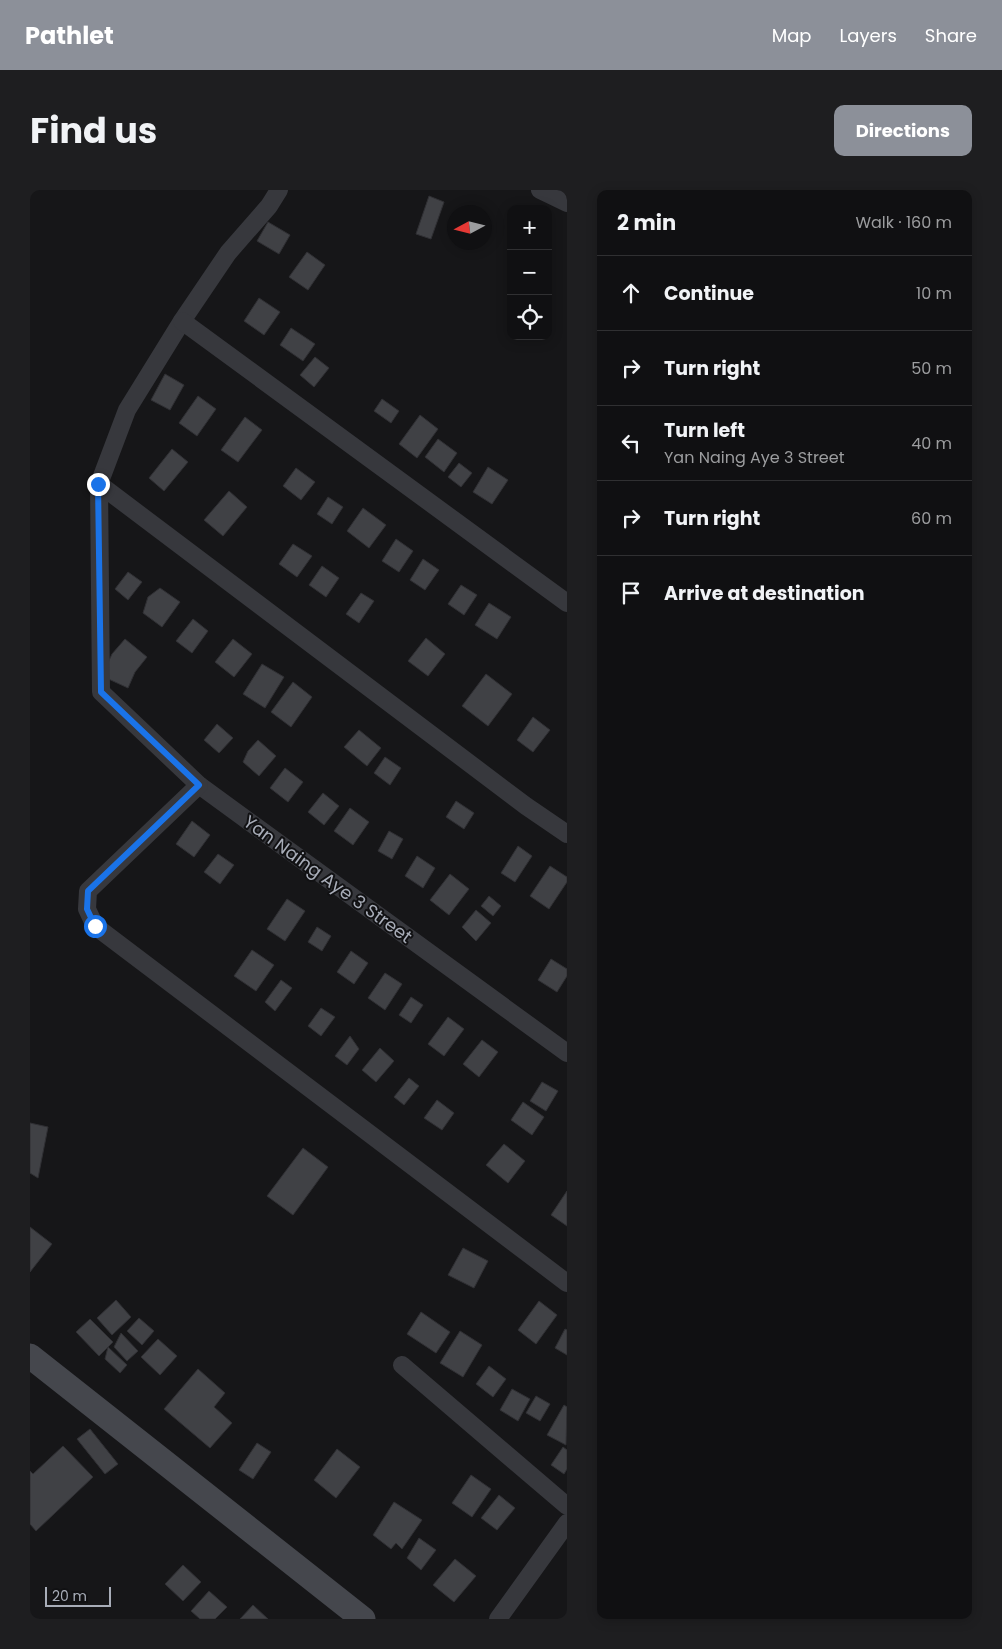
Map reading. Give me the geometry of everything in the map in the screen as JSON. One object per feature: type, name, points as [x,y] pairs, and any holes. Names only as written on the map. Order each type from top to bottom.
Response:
[{"type":"main road","points":[[30,1356],[363,1619]]},
{"type":"street","points":[[279,190],[269,206],[228,253],[182,321],[127,410],[98,484],[526,806],[567,834]]},
{"type":"street","points":[[540,190],[567,203]]},
{"type":"street","points":[[182,321],[567,604]]},
{"type":"street","name":"Yan Naing Aye 3 Street","points":[[98,484],[101,692],[199,785],[567,1053]]},
{"type":"street","points":[[199,785],[88,891],[87,909],[95,926],[567,1283]]},
{"type":"street","points":[[402,1365],[567,1506]]},
{"type":"street","points":[[498,1619],[567,1523]]},
{"type":"building","points":[[429,196],[444,202],[431,239],[416,234]]},
{"type":"building","points":[[268,222],[290,235],[279,254],[257,241]]},
{"type":"building","points":[[307,252],[325,265],[308,290],[289,277]]},
{"type":"building","points":[[259,298],[280,312],[264,335],[244,321]]},
{"type":"building","points":[[291,328],[315,344],[303,361],[280,345]]},
{"type":"building","points":[[315,357],[329,368],[314,387],[300,375]]},
{"type":"building","points":[[165,374],[184,385],[170,410],[151,400]]},
{"type":"building","points":[[198,396],[216,409],[197,436],[179,423]]},
{"type":"building","points":[[382,399],[399,411],[391,423],[374,411]]},
{"type":"building","points":[[420,415],[438,429],[417,458],[399,444]]},
{"type":"building","points":[[245,417],[262,430],[238,462],[221,450]]},
{"type":"building","points":[[438,439],[457,453],[444,472],[425,457]]},
{"type":"building","points":[[172,449],[188,462],[164,491],[149,478]]},
{"type":"building","points":[[459,463],[472,473],[461,487],[448,477]]},
{"type":"building","points":[[488,467],[508,480],[492,504],[473,492]]},
{"type":"building","points":[[296,468],[315,482],[301,500],[283,486]]},
{"type":"building","points":[[229,491],[247,507],[223,536],[204,520]]},
{"type":"building","points":[[328,497],[343,507],[332,524],[317,514]]},
{"type":"building","points":[[363,508],[386,525],[369,548],[347,531]]},
{"type":"building","points":[[396,539],[413,551],[399,572],[382,561]]},
{"type":"building","points":[[293,544],[312,556],[297,577],[279,564]]},
{"type":"building","points":[[423,559],[439,570],[425,590],[410,580]]},
{"type":"building","points":[[322,566],[339,578],[326,597],[309,585]]},
{"type":"building","points":[[128,572],[142,582],[128,600],[115,589]]},
{"type":"building","points":[[461,585],[477,595],[464,615],[448,604]]},
{"type":"building","points":[[160,588],[180,602],[162,627],[143,613],[148,597]]},
{"type":"building","points":[[361,593],[374,601],[359,623],[346,614]]},
{"type":"building","points":[[489,603],[511,617],[497,639],[475,625]]},
{"type":"building","points":[[193,619],[208,631],[192,653],[176,641]]},
{"type":"building","points":[[426,638],[445,654],[428,676],[408,661]]},
{"type":"building","points":[[125,639],[147,657],[135,672],[128,688],[102,676],[112,654]]},
{"type":"building","points":[[233,639],[252,654],[234,677],[215,662]]},
{"type":"building","points":[[262,664],[284,677],[265,708],[243,694]]},
{"type":"building","points":[[486,674],[512,694],[488,726],[462,706]]},
{"type":"building","points":[[293,682],[312,697],[291,727],[271,712]]},
{"type":"building","points":[[533,717],[550,730],[533,752],[517,740]]},
{"type":"building","points":[[217,724],[233,738],[219,753],[204,740]]},
{"type":"building","points":[[359,730],[381,748],[367,766],[344,747]]},
{"type":"building","points":[[258,740],[276,756],[259,776],[243,762],[248,751]]},
{"type":"building","points":[[385,757],[401,768],[390,785],[374,773]]},
{"type":"building","points":[[285,768],[303,782],[288,802],[270,788]]},
{"type":"building","points":[[323,793],[339,806],[324,825],[308,812]]},
{"type":"building","points":[[456,801],[474,813],[464,829],[446,817]]},
{"type":"building","points":[[350,808],[369,822],[353,845],[334,831]]},
{"type":"building","points":[[192,821],[210,835],[194,857],[176,844]]},
{"type":"building","points":[[389,831],[403,839],[392,859],[378,851]]},
{"type":"building","points":[[518,846],[532,856],[515,882],[501,873]]},
{"type":"building","points":[[218,854],[234,865],[220,884],[204,872]]},
{"type":"building","points":[[417,856],[435,868],[423,888],[405,876]]},
{"type":"building","points":[[550,866],[567,877],[567,882],[549,909],[530,896]]},
{"type":"building","points":[[450,874],[469,889],[449,915],[430,900]]},
{"type":"building","points":[[489,896],[501,906],[493,916],[481,906]]},
{"type":"building","points":[[287,899],[305,911],[285,941],[267,929]]},
{"type":"building","points":[[476,910],[491,923],[476,941],[462,927]]},
{"type":"building","points":[[317,927],[331,936],[322,951],[308,942]]},
{"type":"building","points":[[252,950],[274,965],[256,991],[234,976]]},
{"type":"building","points":[[351,951],[368,963],[354,984],[337,972]]},
{"type":"building","points":[[551,959],[567,969],[567,976],[557,992],[538,980]]},
{"type":"building","points":[[385,973],[402,984],[385,1010],[368,998]]},
{"type":"building","points":[[281,980],[292,988],[275,1011],[265,1002]]},
{"type":"building","points":[[411,997],[423,1005],[411,1023],[399,1015]]},
{"type":"building","points":[[321,1008],[335,1017],[321,1036],[308,1026]]},
{"type":"building","points":[[448,1017],[464,1029],[444,1056],[428,1044]]},
{"type":"building","points":[[350,1036],[359,1049],[347,1065],[335,1056]]},
{"type":"building","points":[[482,1040],[498,1052],[479,1077],[463,1064]]},
{"type":"building","points":[[380,1048],[394,1061],[376,1082],[362,1070]]},
{"type":"building","points":[[409,1078],[419,1086],[404,1105],[394,1097]]},
{"type":"building","points":[[542,1082],[558,1091],[546,1111],[530,1101]]},
{"type":"building","points":[[437,1100],[454,1113],[442,1130],[424,1118]]},
{"type":"building","points":[[523,1102],[544,1117],[532,1135],[511,1120]]},
{"type":"building","points":[[30,1123],[48,1127],[38,1178],[30,1173]]},
{"type":"building","points":[[504,1144],[525,1161],[508,1183],[486,1165]]},
{"type":"building","points":[[303,1148],[328,1167],[293,1215],[267,1196]]},
{"type":"building","points":[[567,1191],[567,1226],[551,1215]]},
{"type":"building","points":[[30,1227],[52,1244],[30,1272]]},
{"type":"building","points":[[463,1248],[488,1261],[474,1288],[448,1275]]},
{"type":"building","points":[[116,1300],[131,1317],[112,1335],[97,1318]]},
{"type":"building","points":[[539,1301],[557,1315],[536,1344],[518,1330]]},
{"type":"building","points":[[421,1312],[450,1332],[436,1353],[407,1334]]},
{"type":"building","points":[[139,1318],[154,1331],[142,1345],[127,1331]]},
{"type":"building","points":[[90,1319],[113,1342],[99,1356],[76,1332]]},
{"type":"building","points":[[565,1329],[567,1330],[567,1355],[555,1348]]},
{"type":"building","points":[[460,1331],[482,1345],[463,1377],[440,1363]]},
{"type":"building","points":[[121,1333],[138,1351],[127,1361],[114,1347]]},
{"type":"building","points":[[158,1339],[177,1356],[160,1375],[141,1357]]},
{"type":"building","points":[[108,1347],[127,1365],[120,1373],[105,1359]]},
{"type":"building","points":[[489,1366],[506,1379],[493,1397],[476,1384]]},
{"type":"building","points":[[198,1369],[225,1393],[214,1407],[232,1423],[210,1448],[164,1409]]},
{"type":"building","points":[[512,1389],[530,1399],[518,1421],[500,1410]]},
{"type":"building","points":[[536,1396],[550,1404],[540,1421],[526,1413]]},
{"type":"building","points":[[564,1405],[567,1407],[566,1445],[547,1435]]},
{"type":"building","points":[[90,1429],[118,1464],[105,1474],[77,1439]]},
{"type":"building","points":[[257,1443],[271,1452],[253,1479],[239,1470]]},
{"type":"building","points":[[63,1446],[93,1477],[36,1531],[30,1524],[30,1471],[33,1474]]},
{"type":"building","points":[[563,1447],[567,1450],[567,1469],[564,1474],[551,1465]]},
{"type":"building","points":[[337,1449],[360,1467],[336,1498],[314,1480]]},
{"type":"building","points":[[471,1475],[491,1489],[472,1517],[452,1503]]},
{"type":"building","points":[[499,1495],[515,1508],[497,1530],[481,1518]]},
{"type":"building","points":[[394,1502],[422,1520],[402,1549],[396,1543],[391,1549],[373,1535]]},
{"type":"building","points":[[419,1538],[436,1550],[421,1570],[407,1558]]},
{"type":"building","points":[[455,1559],[476,1576],[454,1602],[433,1585]]},
{"type":"building","points":[[183,1565],[201,1582],[183,1601],[165,1584]]},
{"type":"building","points":[[209,1591],[227,1607],[215,1619],[200,1619],[191,1611]]},
{"type":"building","points":[[253,1605],[268,1619],[240,1619]]},
{"type":"route","points":[[95,926],[87,909],[88,891],[199,785],[101,692],[98,484]]}]
